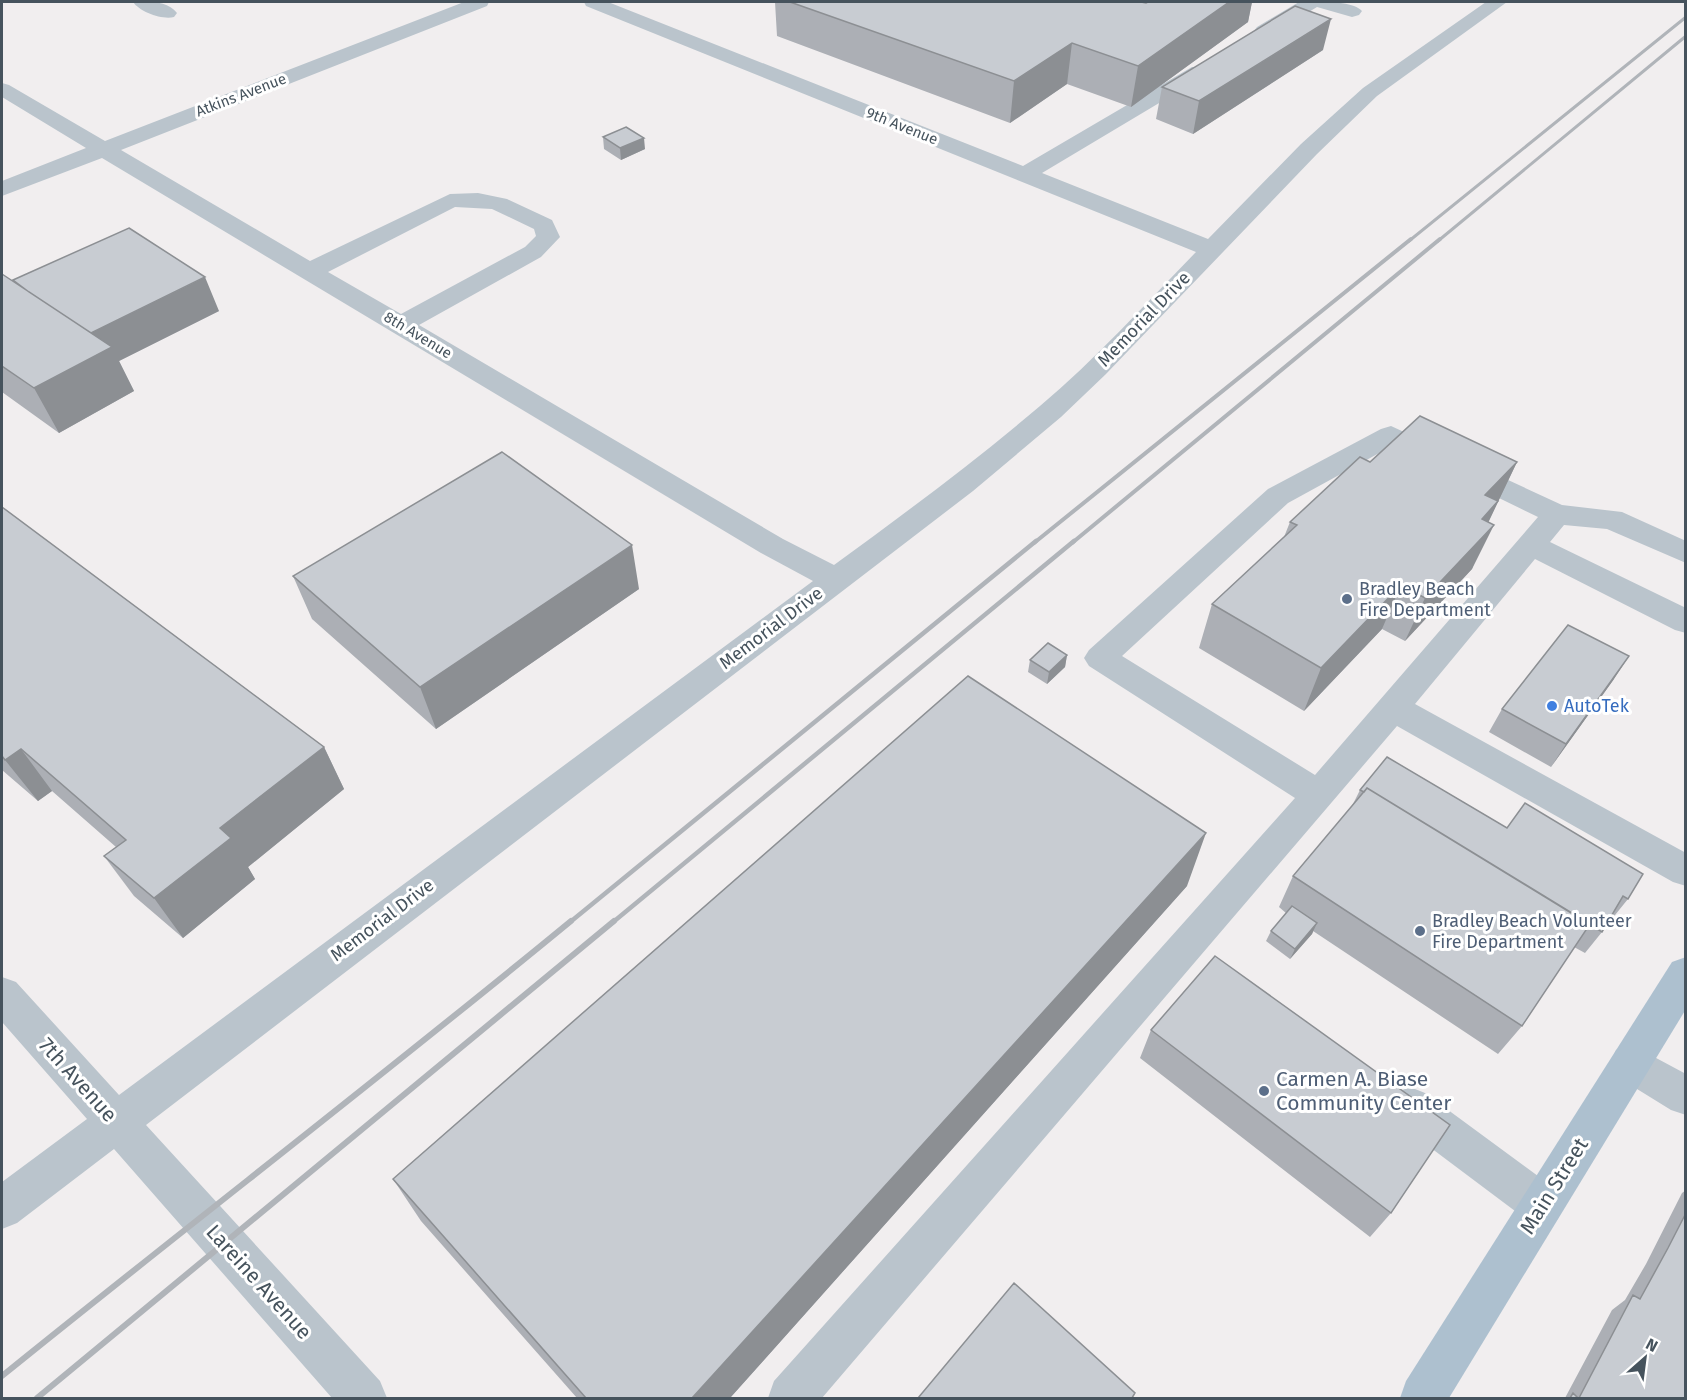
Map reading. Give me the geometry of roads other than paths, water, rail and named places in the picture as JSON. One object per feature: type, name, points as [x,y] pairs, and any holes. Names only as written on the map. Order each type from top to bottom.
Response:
[{"type":"main road","name":"Main Street","points":[[1423,1398],[1686,974]]},
{"type":"street","points":[[142,2],[167,14]]},
{"type":"street","name":"Atkins Avenue","points":[[2,189],[480,2]]},
{"type":"street","name":"9th Avenue","points":[[593,2],[1211,249]]},
{"type":"street","points":[[1245,42],[1312,2]]},
{"type":"street","points":[[1320,2],[1352,11]]},
{"type":"street","name":"Memorial Drive","points":[[2,1208],[963,484],[1051,411],[1097,368],[1309,149],[1370,92],[1498,2]]},
{"type":"street","points":[[1023,175],[1215,61]]},
{"type":"street","name":"8th Avenue","points":[[2,89],[772,546],[836,579]]},
{"type":"street","points":[[310,271],[450,201],[475,198],[502,203],[544,225],[549,237],[533,252],[400,325]]},
{"type":"street","points":[[1319,795],[1100,658],[1278,496],[1391,435],[1557,514],[1612,519],[1686,553]]},
{"type":"street","points":[[791,1398],[1204,953],[1319,795],[1557,514]]},
{"type":"street","points":[[1532,544],[1686,622]]},
{"type":"street","points":[[1394,708],[1686,871]]},
{"type":"street","name":"7th Avenue","points":[[2,994],[155,1165]]},
{"type":"street","points":[[1630,1063],[1686,1096]]},
{"type":"street","points":[[1380,1085],[1542,1205]]},
{"type":"street","name":"Lareine Avenue","points":[[155,1165],[363,1398]]},
{"type":"railway","points":[[1409,241],[1686,17]]},
{"type":"railway","points":[[1438,241],[1686,36]]},
{"type":"railway","points":[[1034,543],[1411,239]]},
{"type":"railway","points":[[1072,543],[1440,239]]},
{"type":"railway","points":[[569,923],[1036,541]]},
{"type":"railway","points":[[612,923],[1074,541]]},
{"type":"railway","points":[[2,1376],[571,921]]},
{"type":"railway","points":[[37,1398],[614,921]]},
{"type":"place","name":"Bradley Beach Fire Department","points":[[1347,599]]},
{"type":"place","name":"AutoTek","points":[[1552,706]]},
{"type":"place","name":"Bradley Beach Volunteer Fire Department","points":[[1420,931]]},
{"type":"place","name":"Carmen A. Biase Community Center","points":[[1264,1091]]}]
